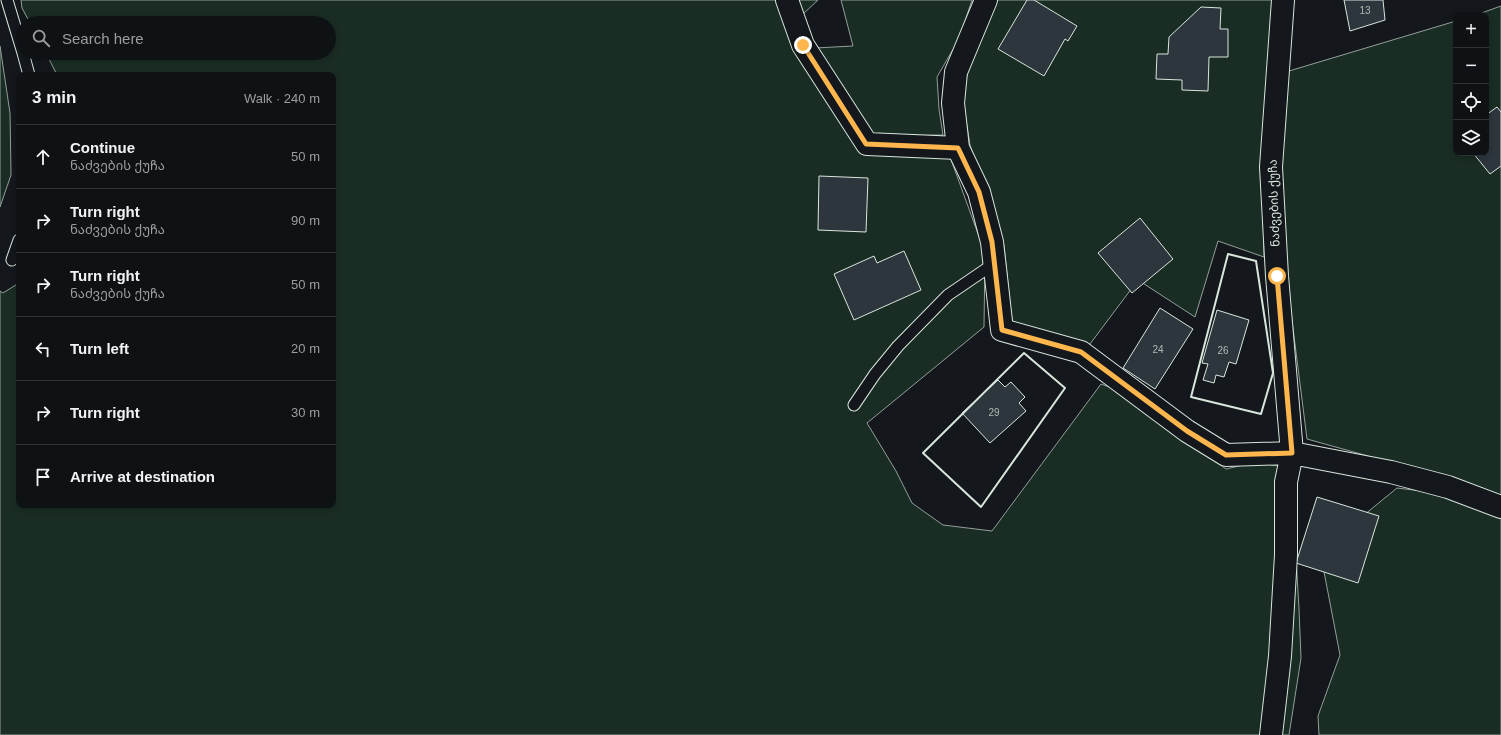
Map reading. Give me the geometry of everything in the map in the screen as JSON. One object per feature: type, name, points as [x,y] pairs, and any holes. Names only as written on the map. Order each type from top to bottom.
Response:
[{"type":"street","points":[[787,0],[803,45],[866,144],[958,148]]},
{"type":"street","points":[[986,0],[956,72],[953,103],[958,148],[979,192],[992,242],[1002,330],[1081,352],[1187,431],[1226,455],[1292,453],[1391,472],[1448,487],[1501,507]]},
{"type":"street","name":"ნაძვების ქუჩა","points":[[1271,735],[1281,640],[1286,555],[1286,482],[1292,453],[1277,276],[1271,167],[1283,0]]},
{"type":"lane","points":[[7,0],[16,30]]},
{"type":"lane","points":[[25,60],[29,72]]},
{"type":"lane","points":[[12,260],[16,249]]},
{"type":"lane","points":[[854,405],[875,374],[898,346],[943,300],[995,263]]},
{"type":"green space","points":[[21,0],[779,0],[869,153],[949,154],[985,253],[984,327],[867,423],[896,471],[912,503],[943,525],[992,531],[1101,384],[1123,392],[1226,469],[1277,457],[1294,522],[1299,609],[1301,658],[1289,735],[0,735],[0,291],[3,293],[16,285],[16,508],[336,508],[336,72],[56,72],[50,60],[336,60],[336,16],[26,16],[22,8]]},
{"type":"green space","points":[[797,0],[818,0],[802,15]]},
{"type":"green space","points":[[841,0],[972,0],[959,39],[937,77],[939,109],[943,135],[873,136],[815,48],[853,46]]},
{"type":"green space","points":[[997,0],[1274,0],[1262,176],[1264,257],[1218,241],[1195,317],[1138,280],[1087,348],[1012,322],[1004,245],[970,145],[962,93],[968,72]]},
{"type":"green space","points":[[1501,6],[1501,498],[1454,480],[1307,439],[1284,257],[1279,162],[1289,71],[1453,22],[1453,156],[1489,156],[1489,12],[1484,12]]},
{"type":"green space","points":[[0,46],[10,113],[11,175],[0,207]]},
{"type":"green space","points":[[1397,488],[1446,494],[1501,519],[1501,735],[1319,735],[1318,716],[1340,655],[1320,551]]},
{"type":"building","points":[[1027,0],[1034,0],[1077,26],[1068,41],[1065,39],[1044,76],[998,49]]},
{"type":"building","points":[[1344,0],[1383,0],[1385,20],[1350,31]]},
{"type":"building","points":[[1201,7],[1221,8],[1220,29],[1228,29],[1228,57],[1209,57],[1208,91],[1182,90],[1182,80],[1156,79],[1157,54],[1168,54],[1169,37]]},
{"type":"building","points":[[1497,107],[1501,112],[1501,166],[1490,174],[1475,156],[1489,156],[1489,113]]},
{"type":"building","points":[[819,176],[868,178],[866,232],[818,230]]},
{"type":"building","points":[[1140,218],[1173,259],[1132,293],[1098,253]]},
{"type":"building","points":[[904,251],[921,290],[854,320],[834,274],[874,256],[877,263]]},
{"type":"building","points":[[1160,308],[1193,329],[1155,389],[1123,368]]},
{"type":"building","points":[[1217,310],[1249,320],[1236,364],[1229,362],[1224,377],[1216,375],[1214,383],[1203,380],[1208,364],[1202,363]]},
{"type":"building","points":[[998,380],[1005,387],[1011,382],[1025,397],[1019,403],[1026,411],[990,443],[962,413]]},
{"type":"building","points":[[1317,497],[1379,516],[1358,583],[1296,563]]},
{"type":"wall","points":[[1228,254],[1256,261],[1273,373],[1261,414],[1191,397],[1228,254]]},
{"type":"wall","points":[[1024,353],[1065,388],[981,507],[923,453],[1024,353]]},
{"type":"route","points":[[803,45],[866,144],[958,148],[979,192],[992,242],[1002,330],[1081,352],[1187,431],[1226,455],[1292,453],[1277,276]]}]
